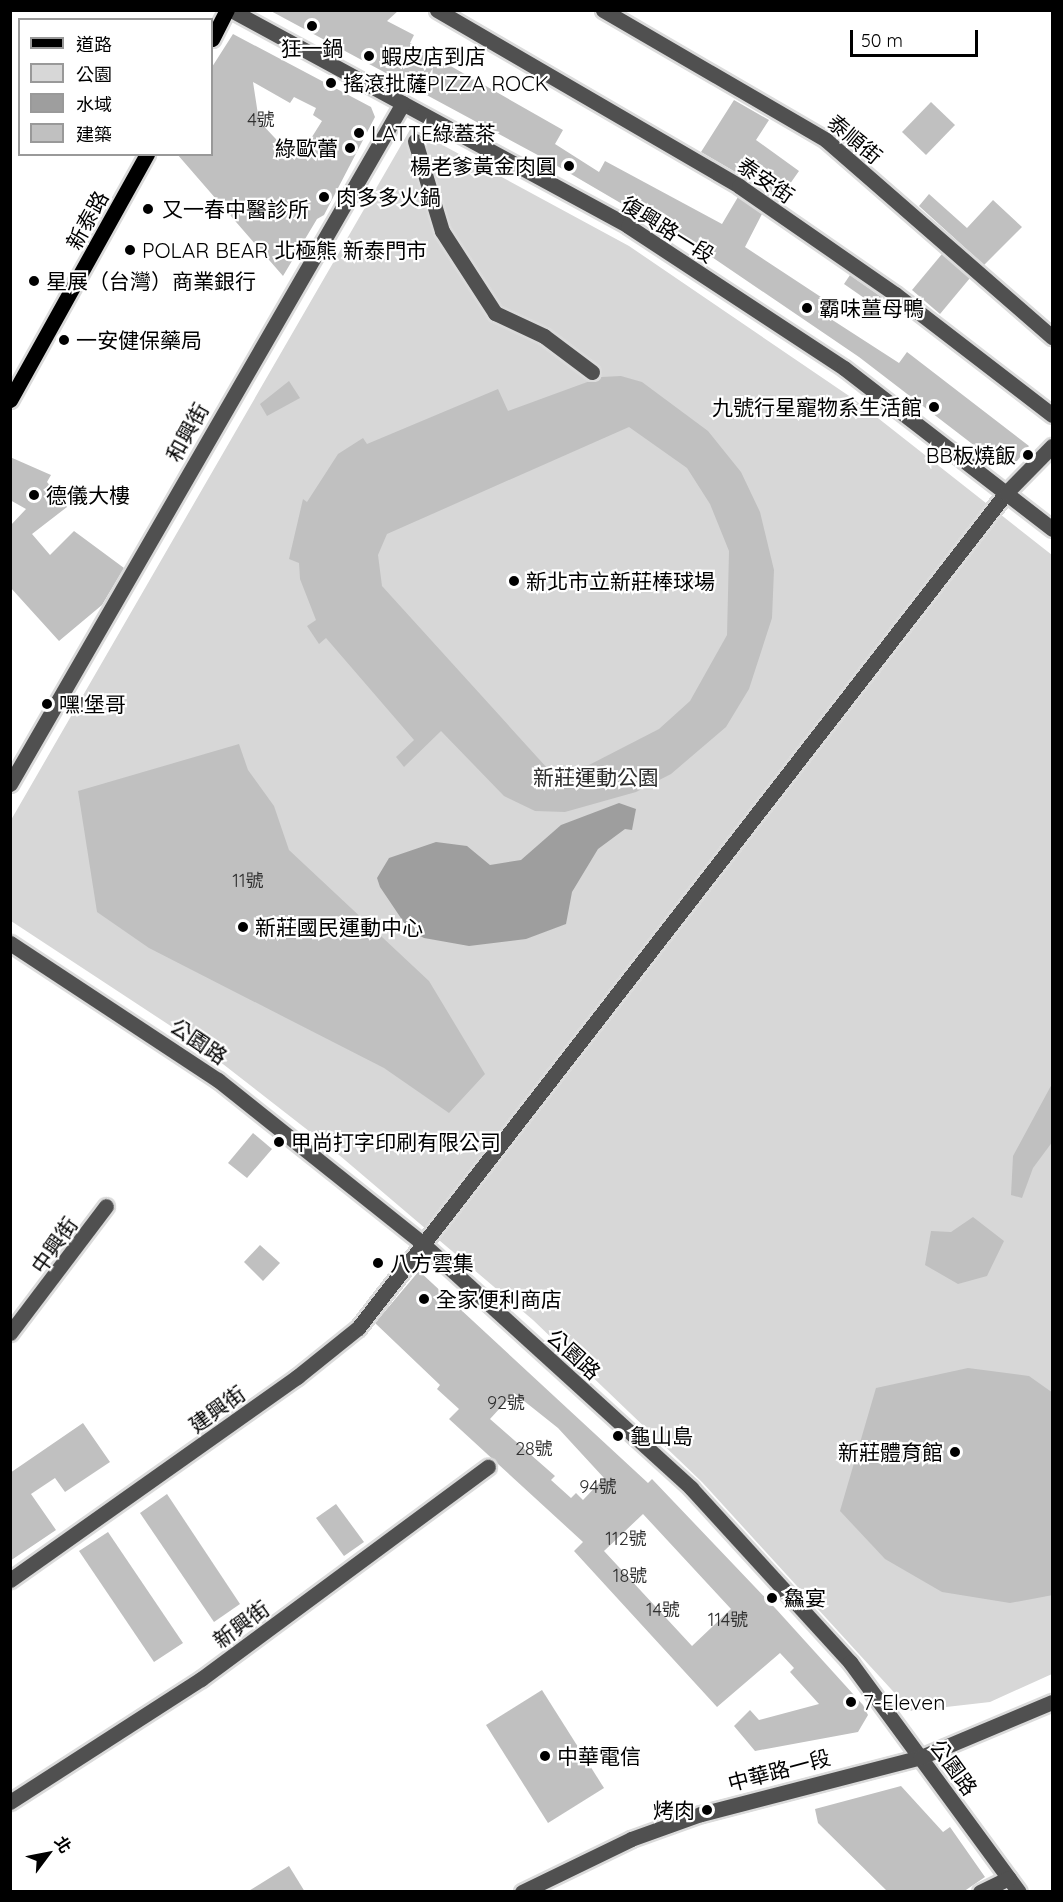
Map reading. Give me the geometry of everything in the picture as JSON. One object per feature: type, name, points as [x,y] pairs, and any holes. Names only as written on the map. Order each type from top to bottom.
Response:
[{"type":"main road","points":[[213,37],[230,10]]},
{"type":"main road","name":"新泰路","points":[[10,400],[146,156]]},
{"type":"street","name":"復興路一段","points":[[230,10],[628,226],[844,368],[1053,530]]},
{"type":"street","name":"泰安街","points":[[437,10],[739,186],[941,327],[1053,415]]},
{"type":"street","name":"泰順街","points":[[603,10],[826,140],[1053,337]]},
{"type":"street","name":"和興街","points":[[10,784],[403,103]]},
{"type":"street","points":[[415,141],[442,231],[495,313],[544,336],[591,372]]},
{"type":"street","name":"建興街","points":[[10,1580],[358,1328],[1006,494],[1053,446]]},
{"type":"street","name":"公園路","points":[[10,943],[218,1080],[422,1243],[691,1488],[850,1662],[1019,1892]]},
{"type":"street","name":"中興街","points":[[10,1333],[106,1206]]},
{"type":"street","name":"新興街","points":[[10,1802],[201,1679],[488,1467]]},
{"type":"street","name":"中華路一段","points":[[522,1892],[631,1839],[701,1814],[921,1756],[1053,1702]]},
{"type":"street","points":[[980,1892],[1009,1878]]},
{"type":"green space","name":"新莊運動公園","points":[[411,128],[629,246],[855,400],[1052,555],[1052,1674],[990,1702],[911,1711],[702,1482],[533,1320],[332,1149],[192,1040],[11,921],[11,820]]},
{"type":"water","points":[[619,803],[636,809],[632,830],[625,829],[598,849],[572,892],[566,924],[526,939],[469,946],[424,938],[409,930],[380,887],[377,878],[389,858],[436,842],[467,846],[490,865],[521,860],[561,825]]},
{"type":"building","points":[[269,10],[399,10],[387,21],[414,35],[410,43],[563,130],[555,144],[599,172],[605,161],[722,224],[738,197],[762,214],[745,247],[827,301],[820,312],[899,363],[907,352],[1029,446],[1017,461],[1001,466],[859,357],[706,253],[547,160]]},
{"type":"building","points":[[233,34],[371,107],[375,117],[324,215],[317,219],[283,276],[179,156],[213,156],[213,65]],"holes":[[[253,82],[290,103],[294,97],[316,108],[313,115],[322,121],[305,148],[295,143],[289,153],[259,121]]]},
{"type":"building","points":[[734,100],[769,120],[756,140],[799,171],[780,198],[701,152]]},
{"type":"building","points":[[931,102],[955,125],[926,155],[902,132]]},
{"type":"building","points":[[929,194],[967,228],[993,200],[1022,227],[984,265],[919,206]]},
{"type":"building","points":[[942,254],[970,278],[940,314],[912,290]]},
{"type":"building","points":[[850,275],[883,298],[877,307],[844,284]]},
{"type":"building","points":[[621,376],[642,382],[708,431],[741,472],[760,512],[774,570],[772,618],[749,689],[726,727],[671,774],[636,792],[565,812],[535,811],[504,796],[441,731],[404,767],[396,757],[414,740],[326,638],[319,644],[307,626],[316,620],[300,579],[299,563],[289,559],[303,499],[307,502],[338,454],[363,438],[367,444],[498,389],[508,411],[601,377]],"holes":[[[629,427],[687,468],[710,504],[729,551],[727,635],[690,701],[659,729],[589,765],[548,769],[382,586],[378,555],[387,534]]]},
{"type":"building","points":[[289,381],[300,398],[267,416],[260,404]]},
{"type":"building","points":[[10,457],[51,475],[47,482],[67,507],[32,534],[50,555],[74,531],[124,568],[102,605],[59,641],[10,587],[10,526],[26,509],[10,500]]},
{"type":"building","name":"新莊國民運動中心","points":[[239,744],[248,770],[274,806],[289,850],[429,981],[485,1074],[449,1113],[384,1068],[149,948],[97,912],[78,791]]},
{"type":"building","points":[[1053,1082],[1053,1141],[1033,1168],[1022,1198],[1011,1195],[1013,1156]]},
{"type":"building","points":[[253,1133],[272,1149],[247,1178],[228,1163]]},
{"type":"building","points":[[973,1217],[1004,1241],[987,1276],[958,1284],[925,1265],[931,1231],[951,1232]]},
{"type":"building","points":[[260,1245],[280,1263],[263,1281],[244,1262]]},
{"type":"building","points":[[419,1271],[648,1483],[652,1479],[776,1609],[863,1705],[868,1715],[858,1732],[755,1751],[734,1726],[750,1710],[759,1720],[819,1704],[790,1672],[794,1668],[780,1653],[717,1707],[574,1551],[583,1542],[449,1419],[459,1409],[437,1389],[440,1385],[375,1323]],"holes":[[[514,1393],[558,1428],[604,1478],[583,1500],[576,1493],[571,1498],[551,1480],[555,1476],[490,1419]],[[643,1514],[731,1609],[692,1646],[604,1551]]]},
{"type":"building","name":"新莊體育館","points":[[968,1368],[1029,1376],[1053,1393],[1053,1595],[1010,1603],[942,1592],[885,1559],[840,1511],[876,1388]]},
{"type":"building","points":[[83,1423],[110,1462],[65,1492],[55,1478],[31,1494],[56,1530],[10,1561],[10,1473]]},
{"type":"building","points":[[167,1494],[240,1604],[214,1622],[140,1513]]},
{"type":"building","points":[[336,1504],[364,1542],[344,1556],[316,1518]]},
{"type":"building","points":[[108,1532],[183,1643],[154,1662],[79,1551]]},
{"type":"building","name":"中華電信","points":[[542,1690],[604,1788],[548,1823],[486,1725]]},
{"type":"building","points":[[901,1786],[943,1832],[950,1827],[985,1877],[963,1892],[888,1892],[818,1823],[815,1809]]},
{"type":"building","points":[[289,1866],[305,1892],[247,1892]]},
{"type":"place","name":"狂一鍋","points":[[312,26]]},
{"type":"place","name":"蝦皮店到店","points":[[369,56]]},
{"type":"place","name":"搖滾批薩PIZZA ROCK","points":[[331,83]]},
{"type":"place","name":"LATTE綠蓋茶","points":[[359,133]]},
{"type":"place","name":"綠歐蕾","points":[[350,148]]},
{"type":"place","name":"楊老爹黃金肉圓","points":[[569,166]]},
{"type":"place","name":"肉多多火鍋","points":[[324,197]]},
{"type":"place","name":"又一春中醫診所","points":[[148,209]]},
{"type":"place","name":"POLAR BEAR 北極熊 新泰門市","points":[[130,250]]},
{"type":"place","name":"星展（台灣）商業銀行","points":[[34,281]]},
{"type":"place","name":"霸味薑母鴨","points":[[807,308]]},
{"type":"place","name":"一安健保藥局","points":[[64,340]]},
{"type":"place","name":"九號行星寵物系生活館","points":[[934,407]]},
{"type":"place","name":"BB板燒飯","points":[[1028,455]]},
{"type":"place","name":"德儀大樓","points":[[34,495]]},
{"type":"place","name":"新北市立新莊棒球場","points":[[514,581]]},
{"type":"place","name":"嘿!堡哥","points":[[47,704]]},
{"type":"place","name":"新莊國民運動中心","points":[[243,927]]},
{"type":"place","name":"甲尚打字印刷有限公司","points":[[279,1142]]},
{"type":"place","name":"八方雲集","points":[[378,1263]]},
{"type":"place","name":"全家便利商店","points":[[424,1299]]},
{"type":"place","name":"龜山島","points":[[618,1436]]},
{"type":"place","name":"新莊體育館","points":[[955,1452]]},
{"type":"place","name":"鱻宴","points":[[772,1598]]},
{"type":"place","name":"7-Eleven","points":[[851,1702]]},
{"type":"place","name":"中華電信","points":[[545,1756]]},
{"type":"place","name":"烤肉","points":[[707,1810]]}]
